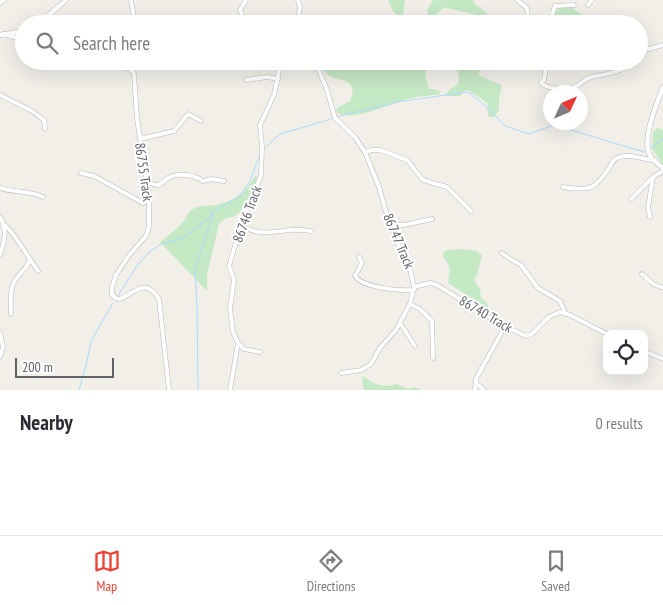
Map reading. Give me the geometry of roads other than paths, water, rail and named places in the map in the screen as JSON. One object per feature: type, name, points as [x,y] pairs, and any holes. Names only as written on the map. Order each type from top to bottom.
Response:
[{"type":"street","points":[[0,4],[4,0]]},
{"type":"street","points":[[48,15],[66,0]]},
{"type":"street","points":[[131,0],[134,15]]},
{"type":"street","points":[[243,15],[240,10],[246,0]]},
{"type":"street","points":[[298,0],[300,7],[299,15]]},
{"type":"street","points":[[516,0],[527,8],[528,15]]},
{"type":"street","points":[[588,5],[592,0]]},
{"type":"street","points":[[552,15],[555,6],[574,5]]},
{"type":"street","points":[[2,35],[15,33]]},
{"type":"street","points":[[2,35],[15,38]]},
{"type":"street","points":[[648,49],[663,45]]},
{"type":"street","name":"86746 Track","points":[[238,343],[231,322],[231,301],[234,282],[229,266],[262,169],[260,124],[271,104],[280,70]]},
{"type":"street","name":"86747 Track","points":[[319,70],[335,118],[355,137],[366,152],[390,225],[409,264],[414,289],[410,304],[400,323],[392,336],[380,348],[375,359],[368,367],[355,372],[341,373]]},
{"type":"street","points":[[546,70],[542,83],[547,87],[564,89],[574,88],[583,79],[617,70]]},
{"type":"street","name":"86755 Track","points":[[133,71],[136,83],[140,139],[149,200],[148,232],[120,268],[114,281],[112,294],[115,298],[120,299],[138,289],[148,288],[159,299],[169,390]]},
{"type":"street","points":[[246,80],[267,76],[278,79]]},
{"type":"street","points":[[631,199],[663,169],[651,157],[647,144],[663,87]]},
{"type":"street","points":[[0,95],[32,111],[45,122],[45,129]]},
{"type":"street","points":[[140,139],[150,135],[174,131],[188,114],[201,121]]},
{"type":"street","points":[[366,152],[375,149],[407,160],[423,180],[447,187],[470,211]]},
{"type":"street","points":[[563,187],[588,188],[594,186],[618,157],[629,156],[655,160]]},
{"type":"street","points":[[81,174],[94,176],[143,203],[149,200]]},
{"type":"street","points":[[147,181],[156,185],[170,176],[178,174],[198,177],[203,181],[212,179],[224,181]]},
{"type":"street","points":[[650,217],[648,207],[653,177]]},
{"type":"street","points":[[0,188],[31,192],[43,197]]},
{"type":"street","points":[[0,218],[38,271]]},
{"type":"street","points":[[390,225],[404,225],[432,219]]},
{"type":"street","points":[[0,256],[5,240],[4,225]]},
{"type":"street","points":[[242,226],[256,232],[311,231]]},
{"type":"street","points":[[502,253],[521,264],[538,288],[560,301],[565,313],[603,332]]},
{"type":"street","name":"86740 Track","points":[[358,257],[362,263],[356,274],[358,280],[378,287],[414,289],[430,283],[437,285],[521,335],[530,335],[549,317],[557,313],[565,313]]},
{"type":"street","points":[[11,314],[12,288],[15,280],[26,269],[30,260]]},
{"type":"street","points":[[642,274],[653,284],[663,288]]},
{"type":"street","points":[[410,304],[420,309],[432,321],[433,358]]},
{"type":"street","points":[[400,323],[415,346]]},
{"type":"street","points":[[475,390],[476,383],[504,326]]},
{"type":"street","points":[[0,333],[3,347],[0,357]]},
{"type":"street","points":[[230,390],[238,343],[247,350],[260,352]]},
{"type":"street","points":[[648,353],[663,359]]},
{"type":"street","points":[[476,383],[484,390]]},
{"type":"waterway","points":[[339,116],[403,101],[468,92],[487,107],[505,126],[529,134],[554,125],[644,152]]},
{"type":"waterway","points":[[266,147],[280,134],[331,119]]},
{"type":"waterway","points":[[651,147],[663,139]]},
{"type":"waterway","points":[[118,296],[136,267],[149,252],[161,244],[183,238],[208,219],[214,211],[240,196],[250,181],[260,154]]},
{"type":"waterway","points":[[198,390],[195,268],[213,214]]},
{"type":"waterway","points":[[79,390],[91,341],[113,303]]}]
